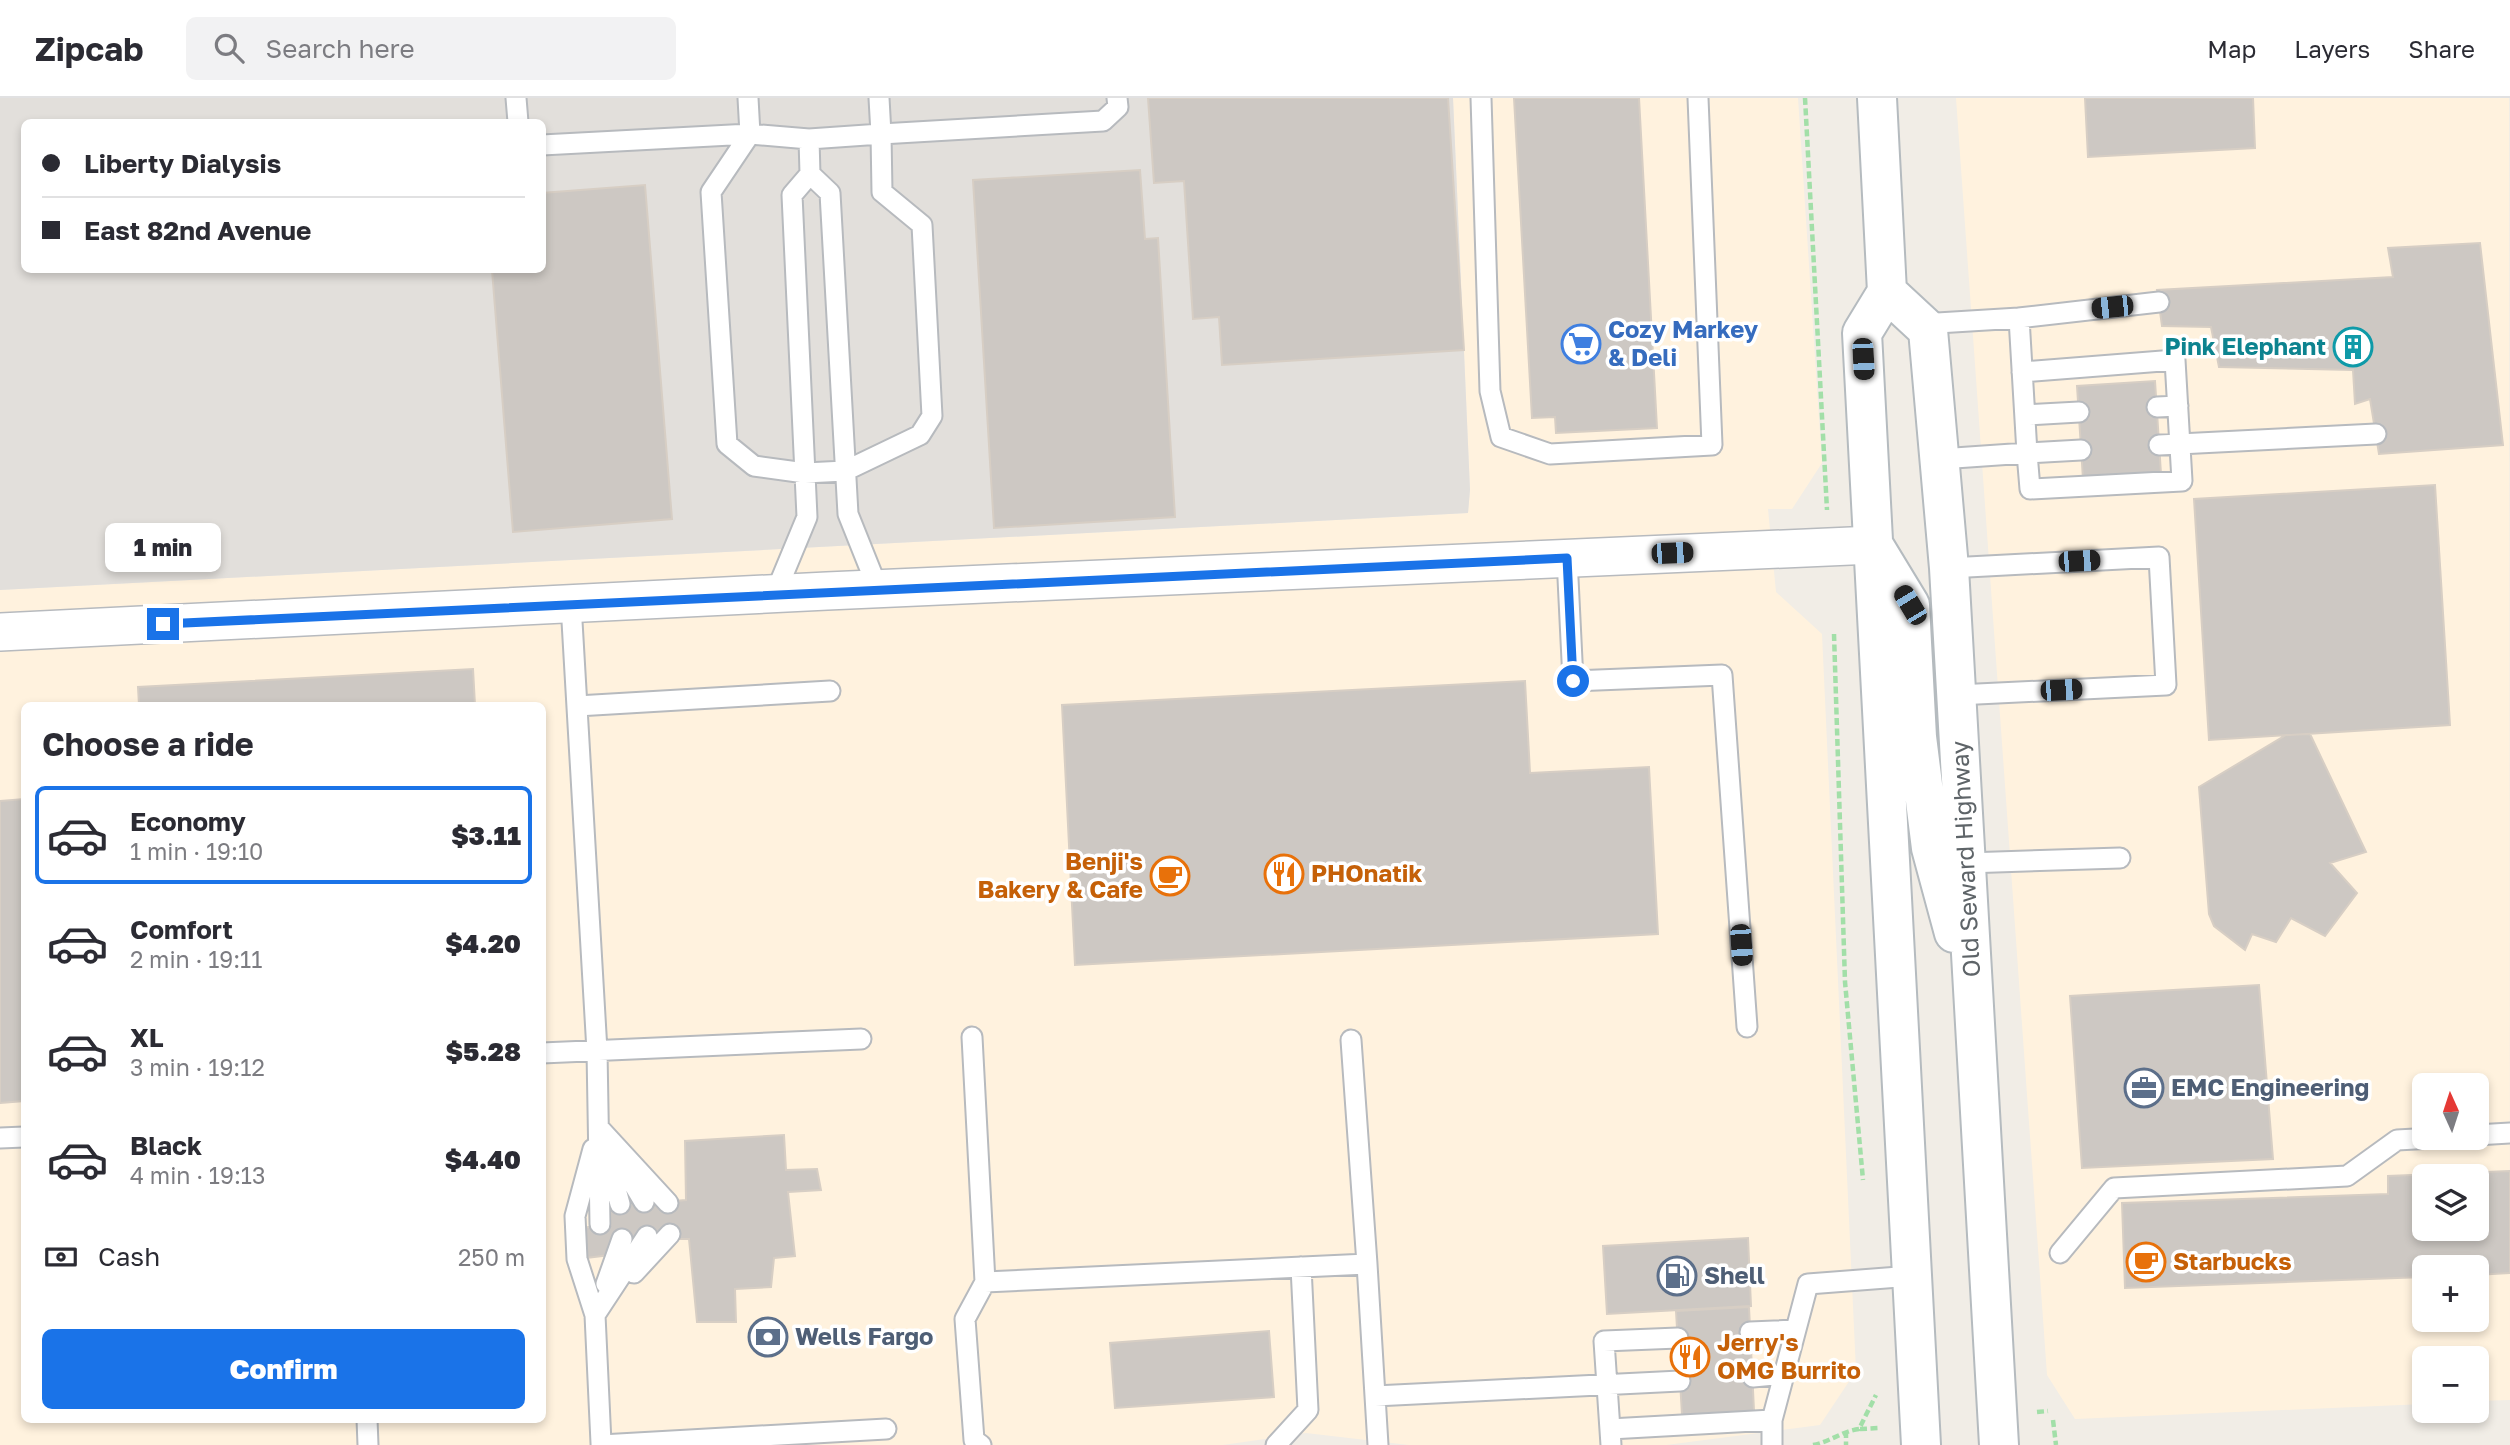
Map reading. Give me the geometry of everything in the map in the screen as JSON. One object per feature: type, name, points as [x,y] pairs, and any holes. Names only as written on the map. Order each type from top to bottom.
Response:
[{"type":"main road","points":[[1877,98],[1886,292],[1861,333],[1922,1445]]},
{"type":"main road","points":[[1886,292],[1921,324]]},
{"type":"main road","name":"Old Seward Highway","points":[[1921,324],[1928,330],[1949,568],[1999,1445]]},
{"type":"main road","points":[[1873,545],[1910,605],[1917,737],[1931,848],[1975,1010]]},
{"type":"street","points":[[0,632],[878,589],[1873,545]]},
{"type":"lane","points":[[516,98],[518,119]]},
{"type":"lane","points":[[748,98],[750,134],[711,192],[727,444],[754,466],[805,473],[845,471],[920,435],[932,416],[922,225],[883,192],[879,98]]},
{"type":"lane","points":[[546,145],[750,134],[808,139],[1104,121],[1118,107],[1117,98]]},
{"type":"lane","points":[[1481,98],[1490,391],[1501,437],[1550,454],[1712,445],[1698,98]]},
{"type":"lane","points":[[808,139],[810,174],[830,193],[848,514],[878,589]]},
{"type":"lane","points":[[775,594],[807,517],[792,195],[810,174]]},
{"type":"lane","points":[[1921,324],[2019,318],[2159,302]]},
{"type":"lane","points":[[2019,318],[2026,453],[2030,489],[2182,481],[2175,360],[2022,372]]},
{"type":"lane","points":[[2157,407],[2178,406]]},
{"type":"lane","points":[[2025,415],[2079,412]]},
{"type":"lane","points":[[2159,445],[2376,434]]},
{"type":"lane","points":[[1940,459],[2081,450]]},
{"type":"lane","points":[[1949,568],[2159,557],[2166,685],[1957,695]]},
{"type":"lane","points":[[1567,558],[1573,681],[1722,675],[1747,1027]]},
{"type":"lane","points":[[571,604],[597,1051],[600,1224]]},
{"type":"lane","points":[[577,706],[830,691]]},
{"type":"lane","points":[[1966,863],[2120,858]]},
{"type":"lane","points":[[972,1037],[985,1282],[965,1319],[974,1440],[981,1445]]},
{"type":"lane","points":[[546,1053],[861,1039]]},
{"type":"lane","points":[[1350,1040],[1378,1445]]},
{"type":"lane","points":[[599,1128],[644,1202]]},
{"type":"lane","points":[[599,1128],[668,1202]]},
{"type":"lane","points":[[599,1128],[620,1204]]},
{"type":"lane","points":[[595,1315],[577,1259],[575,1216],[599,1128]]},
{"type":"lane","points":[[2489,1134],[2510,1133]]},
{"type":"lane","points":[[0,1138],[21,1137]]},
{"type":"lane","points":[[2060,1253],[2114,1188],[2347,1176],[2397,1140],[2412,1139]]},
{"type":"lane","points":[[595,1315],[670,1234]]},
{"type":"lane","points":[[595,1315],[647,1236]]},
{"type":"lane","points":[[595,1315],[622,1239]]},
{"type":"lane","points":[[602,1256],[595,1315],[601,1444],[886,1429]]},
{"type":"lane","points":[[985,1282],[1367,1264]]},
{"type":"lane","points":[[1276,1445],[1308,1410],[1301,1267]]},
{"type":"lane","points":[[1772,1445],[1772,1420],[1808,1284],[1912,1276]]},
{"type":"lane","points":[[1750,1332],[1795,1330]]},
{"type":"lane","points":[[1678,1338],[1604,1342],[1610,1437],[1772,1420]]},
{"type":"lane","points":[[1753,1377],[1784,1374]]},
{"type":"lane","points":[[1375,1396],[1680,1381]]},
{"type":"lane","points":[[367,1423],[368,1445]]},
{"type":"path","points":[[1805,98],[1829,546]]},
{"type":"path","points":[[1833,623],[1844,982],[1864,1186]]},
{"type":"path","points":[[1813,1445],[1824,1443],[1846,1431],[1859,1429],[1877,1395],[1877,1382]]},
{"type":"path","points":[[2053,1420],[2056,1445]]},
{"type":"path","points":[[1846,1431],[1846,1445]]},
{"type":"shaded area","points":[[0,98],[1453,98],[1470,490],[1468,513],[0,590]]},
{"type":"shaded area","points":[[1453,98],[1798,98],[1822,463],[1792,509],[1768,509],[1776,592],[1822,634],[1856,1371],[1820,1425],[1666,1445],[1409,1445],[1306,1433],[1223,1445],[0,1445],[0,590],[1468,513],[1470,490]]},
{"type":"shaded area","points":[[1956,98],[2509,98],[2510,1400],[2489,1401],[2489,1346],[2412,1346],[2412,1405],[2075,1419],[2047,1375]]},
{"type":"building","points":[[1148,98],[1448,98],[1464,350],[1222,365],[1219,317],[1193,319],[1184,181],[1154,183]]},
{"type":"building","points":[[1514,98],[1639,98],[1657,428],[1556,433],[1555,417],[1532,418]]},
{"type":"building","points":[[2085,98],[2253,98],[2255,148],[2088,157]]},
{"type":"building","points":[[1140,170],[1145,239],[1158,238],[1175,517],[994,528],[973,180]]},
{"type":"building","points":[[645,185],[672,519],[513,532],[492,273],[546,273],[546,193]]},
{"type":"building","name":"Pink Elephant","points":[[2480,243],[2503,445],[2379,454],[2370,399],[2355,404],[2353,370],[2219,367],[2211,327],[2162,326],[2157,290],[2393,277],[2388,248]]},
{"type":"building","points":[[2155,381],[2161,474],[2083,479],[2077,386]]},
{"type":"building","points":[[2435,485],[2450,725],[2209,740],[2194,499]]},
{"type":"building","points":[[473,669],[475,702],[139,702],[138,687]]},
{"type":"building","points":[[1525,681],[1530,773],[1649,767],[1658,934],[1075,965],[1062,705]]},
{"type":"building","points":[[2310,734],[2366,852],[2330,863],[2357,893],[2325,936],[2291,918],[2276,942],[2252,934],[2245,950],[2214,926],[2209,914],[2199,787],[2286,735]]},
{"type":"building","points":[[21,799],[21,1101],[0,1103],[0,801]]},
{"type":"building","points":[[2259,985],[2273,1159],[2082,1168],[2070,996]]},
{"type":"building","points":[[784,1135],[786,1170],[817,1169],[821,1190],[788,1192],[795,1256],[774,1258],[771,1287],[735,1289],[736,1322],[697,1322],[689,1239],[622,1239],[610,1255],[569,1260],[568,1229],[611,1225],[611,1206],[686,1200],[685,1141]]},
{"type":"building","points":[[2510,1171],[2510,1273],[2489,1274],[2489,1255],[2412,1255],[2412,1277],[2125,1288],[2122,1203],[2388,1194],[2388,1176],[2412,1175],[2412,1241],[2489,1241],[2489,1172]]},
{"type":"building","name":"Shell","points":[[1748,1238],[1751,1306],[1607,1314],[1603,1246]]},
{"type":"building","points":[[1749,1307],[1754,1411],[1682,1415],[1676,1311]]},
{"type":"building","points":[[1269,1331],[1274,1397],[1115,1408],[1110,1343]]},
{"type":"place","name":"Cozy Markey & Deli","points":[[1581,344]]},
{"type":"place","name":"Pink Elephant","points":[[2353,347]]},
{"type":"place","name":"PHOnatik","points":[[1284,874]]},
{"type":"place","name":"Benji's Bakery & Cafe","points":[[1170,876]]},
{"type":"place","name":"EMC Engineering","points":[[2144,1088]]},
{"type":"place","name":"Starbucks","points":[[2146,1262]]},
{"type":"place","name":"Shell","points":[[1677,1276]]},
{"type":"place","name":"Wells Fargo","points":[[768,1337]]},
{"type":"place","name":"Jerry's OMG Burrito","points":[[1690,1357]]},
{"type":"route","points":[[163,624],[1567,558],[1573,681]]}]
